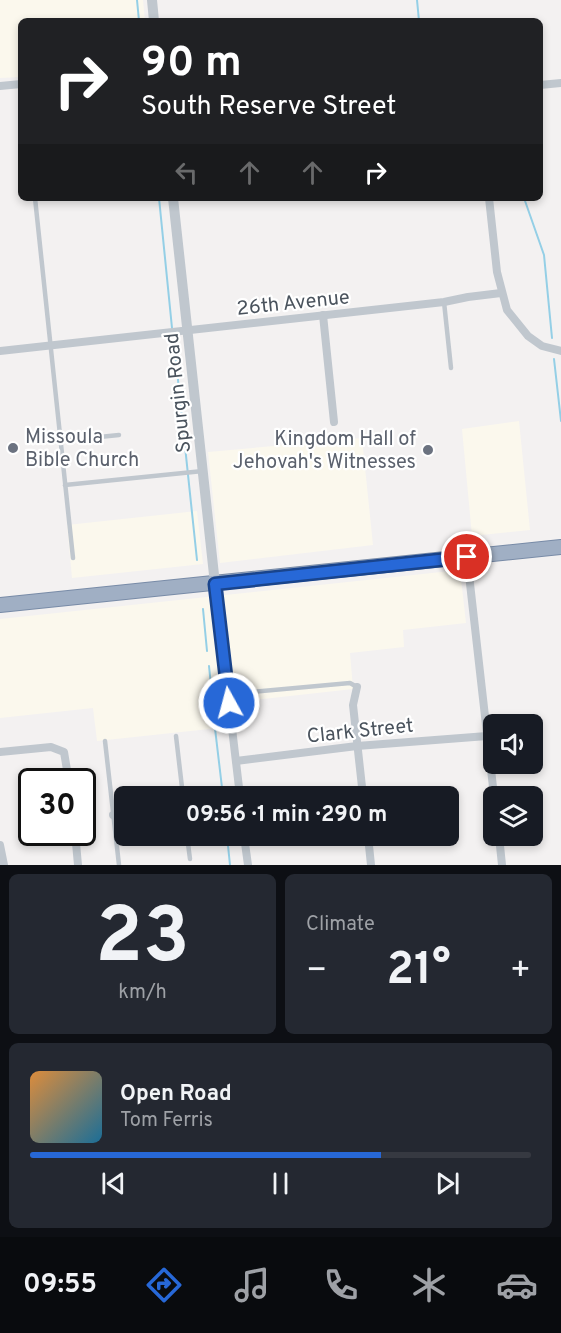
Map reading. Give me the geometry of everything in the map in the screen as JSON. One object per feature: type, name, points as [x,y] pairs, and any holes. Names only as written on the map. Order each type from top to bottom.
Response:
[{"type":"highway","points":[[0,605],[561,547]]},
{"type":"street","points":[[152,0],[154,18]]},
{"type":"street","points":[[543,86],[561,83]]},
{"type":"street","points":[[0,86],[18,84]]},
{"type":"street","name":"Spurgin Road","points":[[173,201],[215,584]]},
{"type":"street","points":[[489,201],[497,272],[507,310],[528,336],[542,346],[561,351]]},
{"type":"street","name":"26th Avenue","points":[[0,351],[444,303],[501,293]]},
{"type":"street","points":[[323,315],[334,422]]},
{"type":"street","points":[[467,557],[485,714]]},
{"type":"street","points":[[215,584],[239,786]]},
{"type":"street","points":[[357,687],[353,705],[362,786]]},
{"type":"street","name":"Clark Street","points":[[236,761],[357,746],[483,736]]},
{"type":"street","points":[[0,752],[51,747],[64,752],[67,768]]},
{"type":"street","points":[[0,845],[4,865]]},
{"type":"street","points":[[76,846],[78,865]]},
{"type":"street","points":[[245,846],[248,865]]},
{"type":"street","points":[[369,846],[371,865]]},
{"type":"street","points":[[500,846],[502,865]]},
{"type":"lane","points":[[35,201],[73,558]]},
{"type":"lane","points":[[444,303],[451,368]]},
{"type":"lane","points":[[60,441],[119,435]]},
{"type":"lane","points":[[65,485],[203,471]]},
{"type":"lane","points":[[228,694],[350,683],[357,687]]},
{"type":"lane","points":[[176,736],[182,786]]},
{"type":"lane","points":[[105,741],[119,865]]},
{"type":"lane","points":[[188,846],[190,860]]},
{"type":"shaded area","points":[[0,0],[143,0],[145,18],[18,18],[18,77],[0,78]]},
{"type":"shaded area","points":[[519,421],[530,530],[472,536],[462,429]]},
{"type":"shaded area","points":[[362,438],[373,545],[220,563],[208,452]]},
{"type":"shaded area","points":[[197,511],[203,564],[72,578],[67,525]]},
{"type":"shaded area","points":[[460,570],[466,623],[403,630],[404,647],[350,653],[353,689],[226,703],[228,727],[97,741],[93,708],[0,718],[0,619]]},
{"type":"waterway","points":[[137,0],[139,18]]},
{"type":"waterway","points":[[417,0],[419,18]]},
{"type":"waterway","points":[[159,201],[172,328]]},
{"type":"waterway","points":[[525,201],[544,255],[552,338]]},
{"type":"waterway","points":[[174,342],[197,560]]},
{"type":"waterway","points":[[554,359],[561,421]]},
{"type":"waterway","points":[[203,609],[207,651]]},
{"type":"waterway","points":[[209,666],[213,705]]},
{"type":"waterway","points":[[214,720],[222,786]]},
{"type":"waterway","points":[[228,846],[230,865]]},
{"type":"place","name":"Missoula Bible Church","points":[[13,448]]},
{"type":"place","name":"Kingdom Hall of Jehovah's Witnesses","points":[[428,450]]},
{"type":"route","points":[[229,703],[215,584],[467,557]]}]
